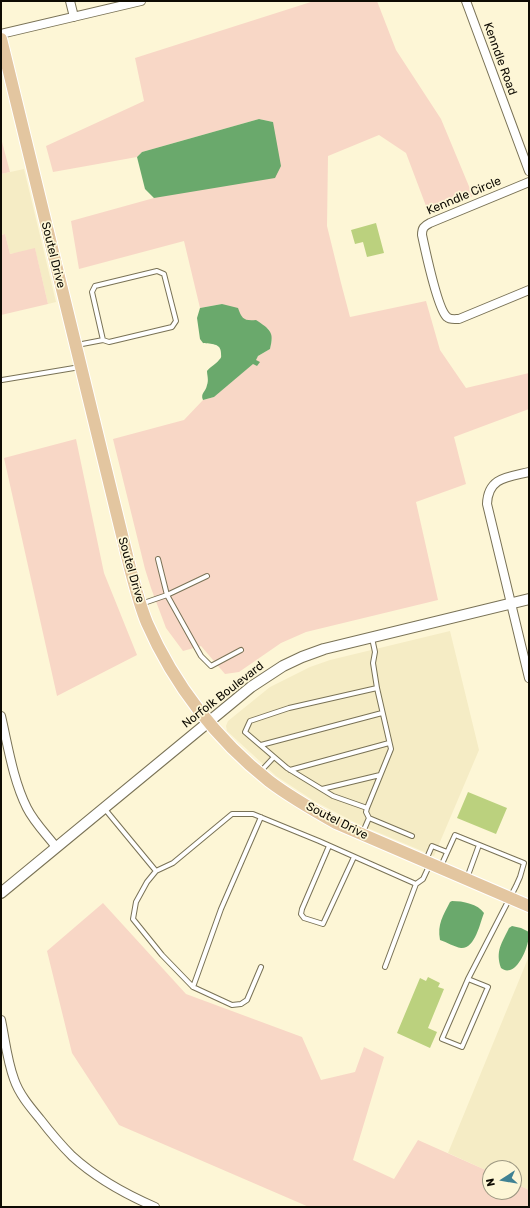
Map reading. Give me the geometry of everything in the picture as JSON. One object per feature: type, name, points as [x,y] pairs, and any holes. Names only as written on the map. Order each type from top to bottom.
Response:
[{"type":"main road","name":"Soutel Drive","points":[[1,39],[136,591],[147,623],[166,661],[186,693],[233,750],[259,773],[282,790],[309,808],[336,823],[529,906]]},
{"type":"street","points":[[70,1],[74,17]]},
{"type":"street","points":[[1,34],[141,1]]},
{"type":"street","name":"Kenndle Road","points":[[466,1],[529,171]]},
{"type":"street","name":"Kenndle Circle","points":[[529,182],[425,226],[422,230],[440,306],[447,318],[459,320],[529,290]]},
{"type":"street","points":[[529,472],[502,478],[495,482],[487,495],[487,504],[529,678]]},
{"type":"street","name":"Norfolk Boulevard","points":[[1,893],[208,721],[251,687],[282,666],[324,649],[529,599]]},
{"type":"street","points":[[1,716],[22,797],[33,819],[56,847]]},
{"type":"street","points":[[1,1020],[3,1046],[20,1091],[29,1106],[56,1139],[73,1156],[94,1173],[118,1189],[155,1207]]},
{"type":"lane","points":[[75,345],[103,340],[109,342],[172,327],[176,321],[164,274],[157,271],[95,286],[92,292],[103,340]]},
{"type":"lane","points":[[2,380],[80,366]]},
{"type":"lane","points":[[158,559],[167,595],[201,656],[211,666],[241,650]]},
{"type":"lane","points":[[141,604],[167,595],[207,576]]},
{"type":"lane","points":[[372,637],[375,652],[373,663],[377,688],[391,749],[366,812],[369,818],[412,836]]},
{"type":"lane","points":[[367,808],[333,796],[322,790],[290,770],[245,732],[250,721],[288,708],[377,688]]},
{"type":"lane","points":[[260,745],[382,713]]},
{"type":"lane","points":[[290,770],[389,744]]},
{"type":"lane","points":[[259,773],[274,757]]},
{"type":"lane","points":[[322,790],[380,775]]},
{"type":"lane","points":[[104,808],[156,871]]},
{"type":"lane","points":[[261,967],[247,1000],[241,1004],[232,1005],[193,988],[162,955],[133,919],[136,902],[147,882],[156,871],[172,863],[232,814],[253,814],[262,817],[416,884]]},
{"type":"lane","points":[[193,988],[221,909],[262,817]]},
{"type":"lane","points":[[362,834],[369,818]]},
{"type":"lane","points":[[385,967],[416,884],[423,879],[432,864],[447,852],[455,835],[524,863],[520,877],[468,979],[442,1039],[462,1047],[488,987],[468,979]]},
{"type":"lane","points":[[466,879],[479,845]]},
{"type":"lane","points":[[329,846],[302,908],[301,914],[304,918],[323,924],[354,857]]},
{"type":"lane","points":[[432,864],[432,846],[447,852]]},
{"type":"shaded area","points":[[314,1],[377,1],[396,50],[441,119],[473,196],[429,214],[406,153],[379,135],[328,156],[327,226],[350,317],[426,301],[440,350],[466,388],[529,373],[529,409],[454,437],[466,484],[416,502],[438,600],[306,632],[281,643],[239,672],[225,674],[201,646],[183,651],[166,628],[145,569],[113,439],[184,420],[203,400],[214,397],[253,363],[257,366],[255,360],[258,356],[270,349],[272,340],[269,329],[247,321],[222,304],[200,308],[184,241],[79,269],[71,221],[154,198],[273,122],[259,119],[142,152],[137,157],[53,172],[46,146],[144,101],[135,58]]},
{"type":"shaded area","points":[[259,119],[273,122],[281,166],[275,178],[154,198],[145,189],[137,157],[142,152]]},
{"type":"shaded area","points":[[1,138],[10,172],[1,174]]},
{"type":"shaded area","points":[[24,169],[56,302],[48,304],[35,249],[10,254],[5,234],[1,235],[1,174]]},
{"type":"shaded area","points":[[5,234],[10,254],[35,248],[48,304],[1,315],[1,235]]},
{"type":"shaded area","points":[[222,304],[238,308],[241,315],[246,320],[256,320],[267,328],[270,331],[272,338],[270,349],[258,356],[256,360],[260,362],[257,366],[253,364],[214,397],[203,400],[202,396],[208,381],[207,371],[221,358],[221,350],[219,347],[212,344],[203,343],[200,339],[197,318],[200,308]]},
{"type":"shaded area","points":[[76,439],[104,573],[137,655],[57,696],[4,458]]},
{"type":"shaded area","points":[[450,631],[479,750],[434,856],[358,824],[314,801],[276,776],[227,731],[226,726],[228,721],[270,687],[310,667],[330,660]]},
{"type":"shaded area","points":[[452,901],[478,907],[484,913],[476,935],[466,947],[461,948],[440,940],[439,929],[441,920],[450,902]]},
{"type":"shaded area","points":[[103,903],[186,994],[302,1037],[321,1080],[355,1072],[364,1047],[384,1057],[353,1160],[394,1179],[418,1140],[482,1168],[482,1200],[522,1200],[522,1187],[529,1190],[529,1207],[309,1207],[119,1125],[72,1053],[47,951]]},
{"type":"shaded area","points":[[512,926],[529,932],[528,942],[524,954],[518,964],[510,970],[504,970],[501,968],[499,962],[499,952],[509,928]]},
{"type":"shaded area","points":[[529,956],[529,1190],[522,1187],[522,1160],[482,1160],[482,1168],[448,1153]]},
{"type":"building","points":[[376,223],[384,253],[367,257],[363,242],[355,244],[351,230]]},
{"type":"building","points":[[468,792],[507,808],[496,834],[457,818]]},
{"type":"building","points":[[428,977],[440,983],[438,987],[444,989],[428,1028],[437,1032],[430,1048],[397,1033],[420,978],[426,981]]}]
